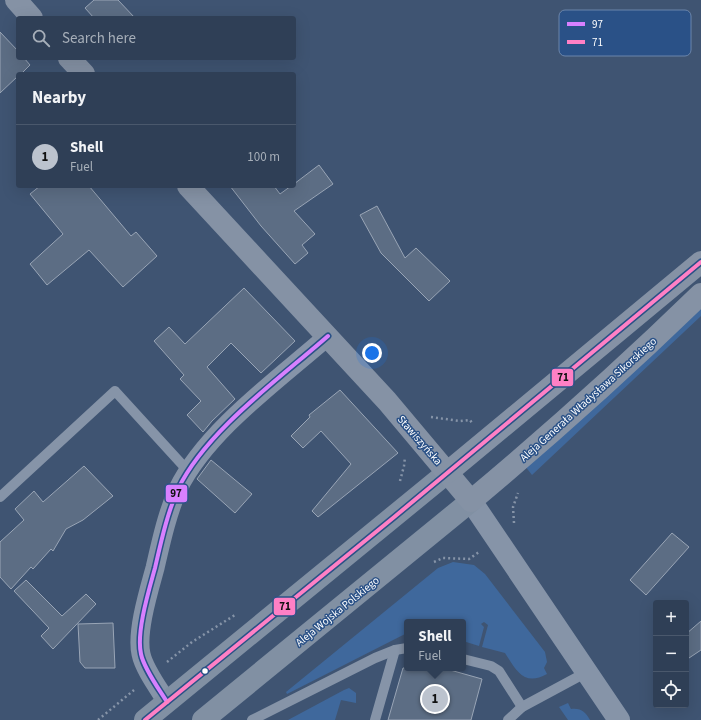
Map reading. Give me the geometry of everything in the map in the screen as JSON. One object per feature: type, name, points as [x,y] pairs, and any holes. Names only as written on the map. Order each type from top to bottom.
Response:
[{"type":"main road","points":[[16,0],[30,16]]},
{"type":"main road","points":[[71,60],[82,72]]},
{"type":"main road","name":"Stawiszyńska","points":[[190,188],[328,336],[448,472],[471,501]]},
{"type":"main road","points":[[145,720],[448,472],[701,262]]},
{"type":"main road","name":"Aleja Generała Władysława Sikorskiego","points":[[471,501],[577,411],[646,348],[701,294]]},
{"type":"main road","name":"Aleja Wojska Polskiego","points":[[202,720],[471,501]]},
{"type":"street","points":[[167,702],[141,654],[142,630],[146,602],[178,490],[188,471],[208,445],[230,421],[328,336]]},
{"type":"street","name":"Stawiszyńska","points":[[471,501],[619,720]]},
{"type":"lane","points":[[0,497],[115,391],[188,471]]},
{"type":"lane","points":[[252,720],[394,650],[404,648]]},
{"type":"lane","points":[[375,720],[394,650]]},
{"type":"lane","points":[[466,660],[491,666],[499,671],[522,707]]},
{"type":"lane","points":[[508,720],[522,707],[587,672]]},
{"type":"path","points":[[397,486],[402,477],[404,466],[403,451]]},
{"type":"path","points":[[98,720],[192,642],[237,613]]},
{"type":"shaded area","points":[[701,303],[701,316],[532,475],[525,466]]},
{"type":"shaded area","points":[[453,562],[474,565],[485,574],[545,652],[547,662],[544,668],[547,674],[539,678],[527,678],[517,671],[505,653],[482,647],[488,625],[484,622],[481,624],[484,627],[479,646],[466,642],[466,619],[404,619],[404,635],[287,694],[286,692],[438,568]]},
{"type":"shaded area","points":[[349,688],[356,693],[356,703],[341,700],[335,720],[288,720],[344,690]]},
{"type":"shaded area","points":[[568,703],[571,709],[583,711],[590,720],[568,720],[559,707]]},
{"type":"building","points":[[94,0],[118,0],[133,16],[92,16],[85,8]]},
{"type":"building","points":[[0,32],[16,49],[16,60],[26,60],[30,65],[23,72],[16,72],[16,78],[0,93]]},
{"type":"building","points":[[319,165],[333,184],[294,211],[315,234],[302,245],[308,253],[295,264],[261,226],[232,188],[276,188],[280,194],[288,188],[296,188],[296,182]]},
{"type":"building","points":[[38,188],[91,188],[131,236],[136,232],[157,256],[123,287],[89,250],[47,285],[30,264],[63,234],[30,194]]},
{"type":"building","points":[[377,206],[405,258],[416,248],[450,281],[429,301],[381,253],[360,215]]},
{"type":"building","points":[[244,288],[295,341],[261,373],[231,343],[207,367],[235,399],[203,432],[187,415],[201,401],[180,379],[184,375],[154,341],[169,327],[185,344]]},
{"type":"building","points":[[340,390],[398,453],[318,517],[312,511],[351,464],[321,431],[303,448],[291,436],[310,417],[309,415]]},
{"type":"building","points":[[211,460],[252,494],[235,513],[197,479]]},
{"type":"building","points":[[84,466],[113,496],[83,520],[66,529],[53,551],[51,549],[33,569],[31,567],[11,589],[0,577],[0,542],[24,520],[15,509],[34,491],[43,502]]},
{"type":"building","points":[[672,533],[689,547],[646,595],[630,580]]},
{"type":"building","points":[[26,580],[62,616],[86,594],[96,604],[53,649],[41,636],[49,628],[14,591]]},
{"type":"building","points":[[701,621],[701,650],[689,658],[689,636],[689,631]]},
{"type":"building","points":[[113,623],[115,668],[85,668],[80,662],[78,624]]},
{"type":"building","points":[[403,668],[404,671],[454,671],[482,679],[471,720],[388,720]]},
{"type":"transit line","name":"71","points":[[145,720],[393,518],[701,262]]},
{"type":"transit line","name":"97","points":[[167,702],[145,666],[141,654],[140,634],[144,611],[162,538],[178,489],[190,468],[225,426],[266,388],[328,336]]},
{"type":"place","name":"Shell","points":[[435,699]]}]
